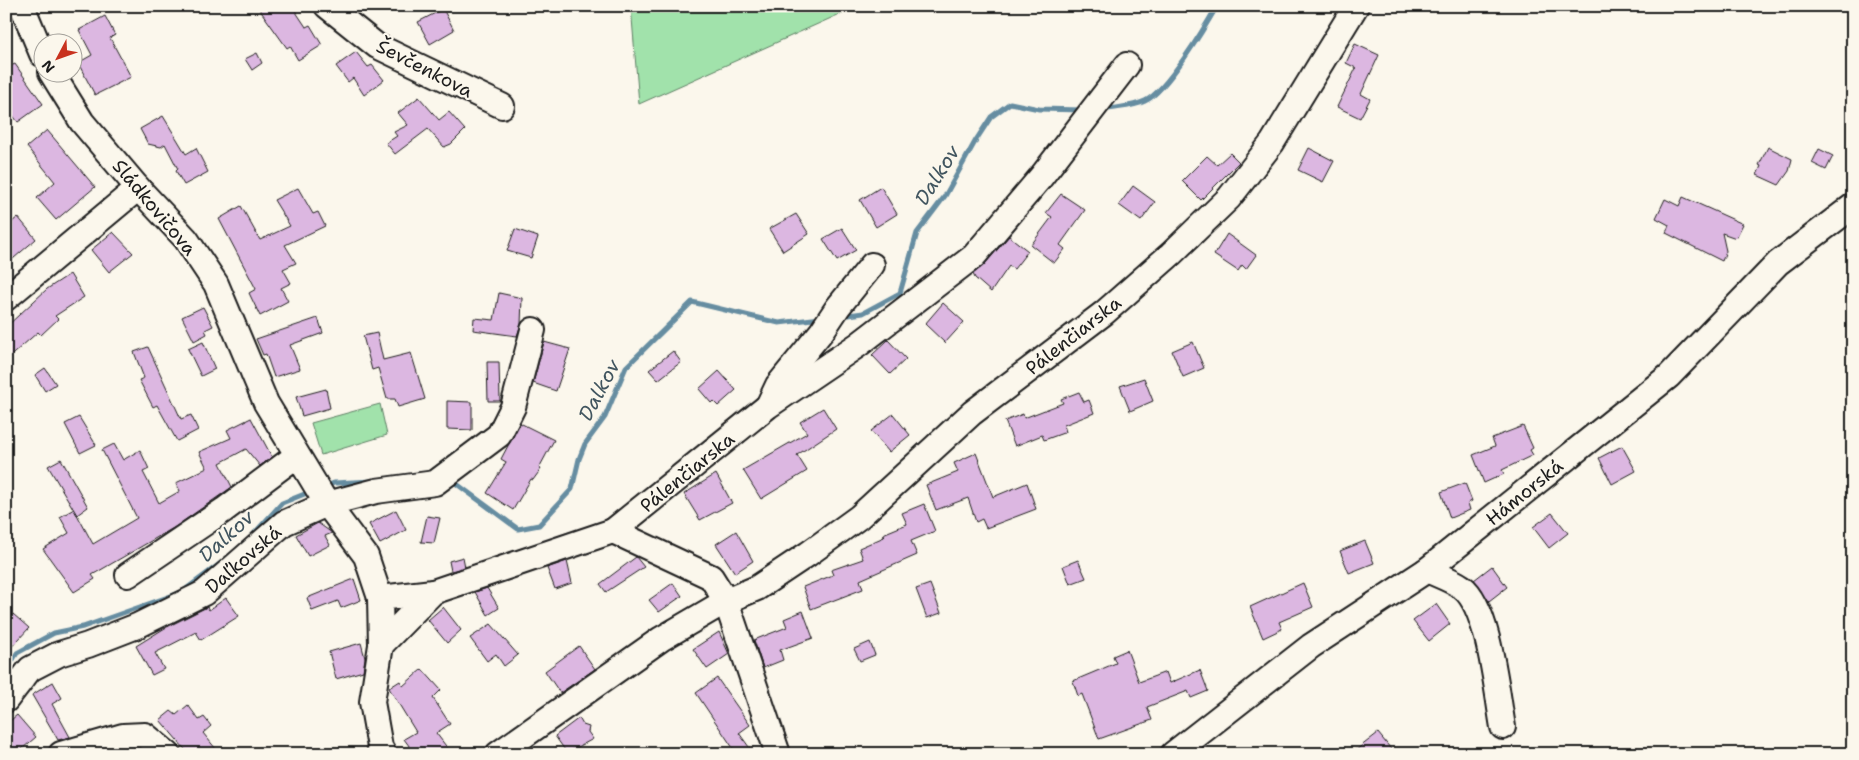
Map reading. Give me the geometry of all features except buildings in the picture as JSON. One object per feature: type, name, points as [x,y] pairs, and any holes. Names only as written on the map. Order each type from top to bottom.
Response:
[{"type":"street","points":[[22,6],[33,32]]},
{"type":"street","name":"Ševčenkova","points":[[327,6],[377,46],[502,106]]},
{"type":"street","name":"Pálenčiarska","points":[[498,754],[662,639],[726,601],[757,588],[859,516],[972,413],[1104,313],[1171,254],[1229,198],[1272,143],[1356,6]]},
{"type":"street","name":"Pálenčiarska","points":[[380,598],[433,592],[613,531],[768,406],[858,346],[974,256],[1041,177],[1127,65]]},
{"type":"street","name":"Sládkovičova","points":[[56,82],[82,122],[138,188],[186,239],[216,284],[266,403],[321,495],[366,556],[380,598],[381,645],[372,702],[377,751]]},
{"type":"street","points":[[6,298],[138,188]]},
{"type":"street","name":"Hámorská","points":[[1181,752],[1311,646],[1427,570],[1669,376],[1778,263],[1853,206]]},
{"type":"street","points":[[768,406],[778,385],[872,265]]},
{"type":"street","name":"Daľkovská","points":[[6,700],[30,669],[59,654],[137,626],[204,594],[284,523],[321,495],[376,491],[435,483],[499,435],[513,407],[533,330]]},
{"type":"street","points":[[128,575],[224,510],[296,456]]},
{"type":"street","name":"Pálenčiarska","points":[[613,531],[711,578],[726,601]]},
{"type":"street","points":[[1427,570],[1463,588],[1479,611],[1491,657],[1503,727]]},
{"type":"street","name":"Pálenčiarska","points":[[381,645],[433,592]]},
{"type":"street","points":[[726,601],[778,754]]},
{"type":"street","points":[[61,754],[123,736],[145,736],[168,754]]},
{"type":"green space","points":[[631,6],[858,6],[639,104]]},
{"type":"green space","points":[[380,404],[387,435],[321,455],[311,423]]},
{"type":"waterway","name":"Dalkov","points":[[1104,110],[1135,105],[1154,95],[1174,73],[1217,6]]},
{"type":"waterway","name":"Dalkov","points":[[842,316],[863,313],[900,293],[917,233],[945,196],[991,117],[1010,103],[1039,109],[1083,110]]},
{"type":"waterway","name":"Dalkov","points":[[450,479],[518,529],[539,525],[572,489],[579,459],[585,444],[605,417],[626,367],[692,302],[779,323],[821,318]]},
{"type":"waterway","name":"Dalkov","points":[[324,487],[334,483],[373,481]]},
{"type":"waterway","name":"Dalkov","points":[[252,536],[282,503],[312,491]]},
{"type":"waterway","name":"Dalkov","points":[[6,671],[17,653],[54,633],[83,627],[182,592],[221,563]]}]
